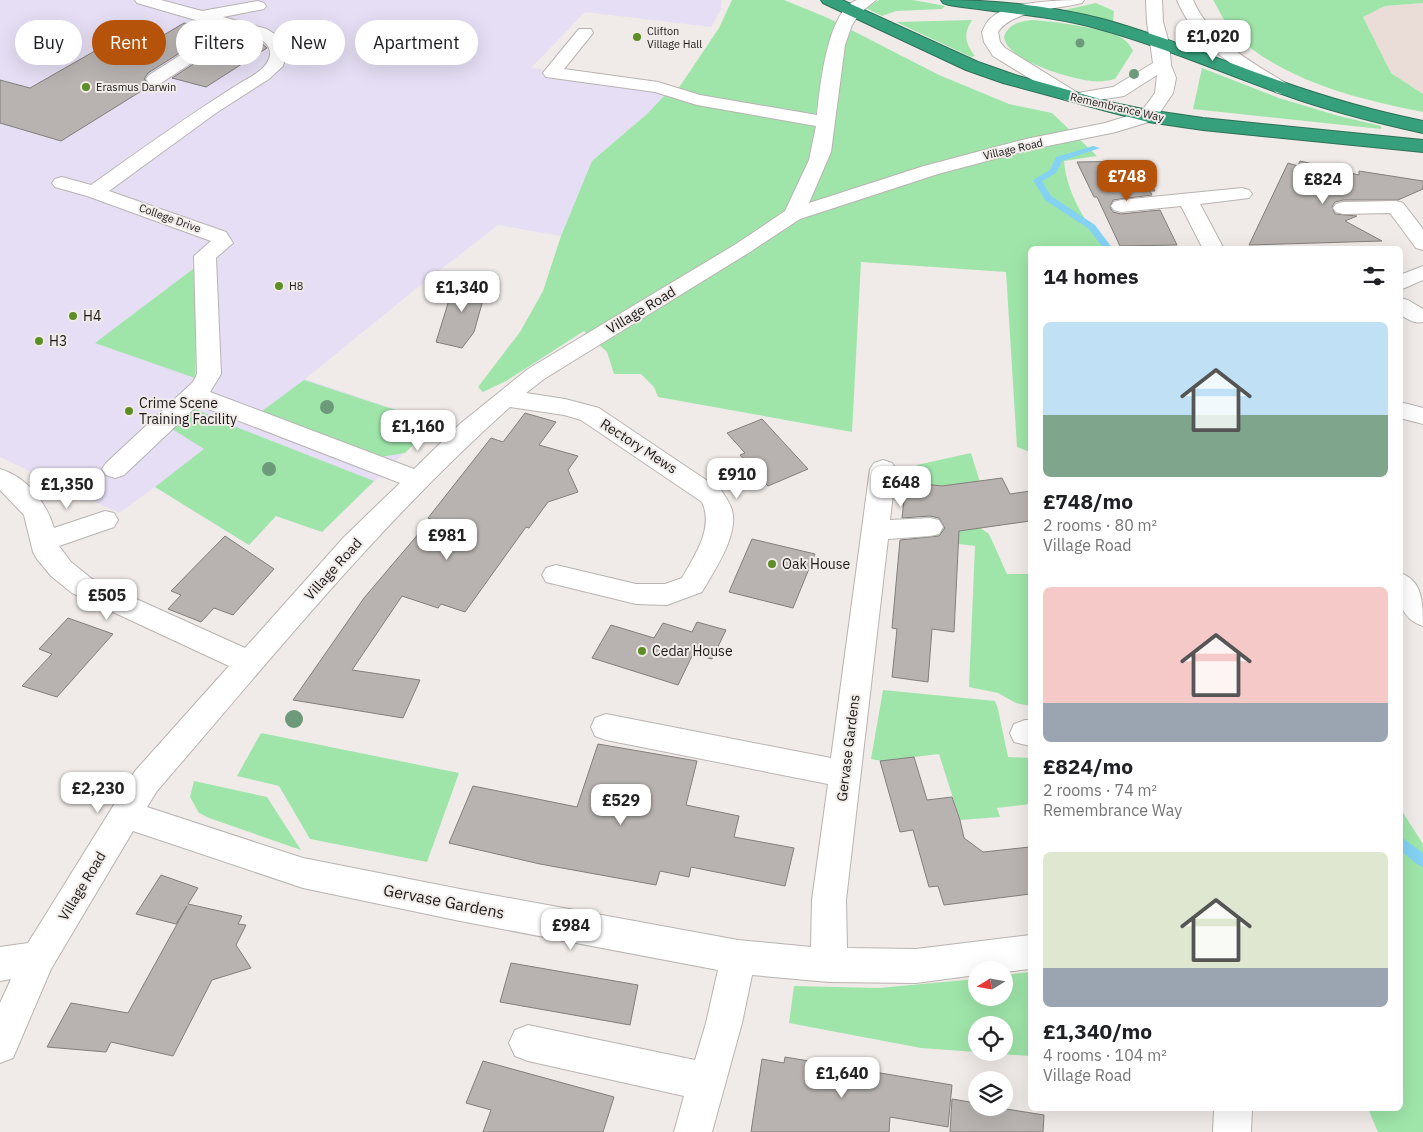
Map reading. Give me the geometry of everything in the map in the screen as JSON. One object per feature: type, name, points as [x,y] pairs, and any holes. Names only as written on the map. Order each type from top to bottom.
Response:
[{"type":"highway","name":"Remembrance Way","points":[[829,0],[972,66],[1009,79],[1148,116],[1203,124],[1423,146]]},
{"type":"highway","points":[[949,0],[1024,11],[1118,29],[1333,107],[1388,121],[1423,127]]},
{"type":"street","points":[[143,0],[216,20]]},
{"type":"street","points":[[793,215],[822,151],[840,32],[852,9],[868,0]]},
{"type":"street","points":[[1076,0],[1024,11],[997,22],[990,32],[992,42],[999,52],[1013,62],[1075,97],[1102,96],[1118,92],[1162,65]]},
{"type":"street","points":[[1148,116],[1164,93],[1167,78],[1162,65],[1160,43],[1155,22],[1154,0]]},
{"type":"street","points":[[1185,0],[1205,31],[1230,56],[1283,89]]},
{"type":"street","points":[[202,16],[258,6]]},
{"type":"street","points":[[586,34],[552,73],[658,88],[698,100],[825,122]]},
{"type":"street","points":[[62,183],[94,192],[210,109],[273,68],[279,55],[278,46],[273,39],[263,35]]},
{"type":"street","points":[[155,79],[177,65]]},
{"type":"street","name":"Village Road","points":[[0,1045],[38,958],[146,781],[354,544],[418,480],[505,398],[536,374],[793,215],[931,170],[1026,145],[1109,128],[1148,116]]},
{"type":"street","name":"College Drive","points":[[94,192],[219,236],[222,243],[206,256],[209,374],[203,386],[194,395]]},
{"type":"street","points":[[1121,206],[1242,194]]},
{"type":"street","points":[[1188,200],[1211,243]]},
{"type":"street","points":[[1343,208],[1396,207],[1423,244]]},
{"type":"street","points":[[1403,282],[1423,272]]},
{"type":"street","points":[[115,469],[194,395],[418,480]]},
{"type":"street","name":"Rectory Mews","points":[[505,398],[565,407],[590,414],[712,496],[719,510],[720,528],[705,562],[692,585],[667,595],[636,594],[556,575]]},
{"type":"street","points":[[1403,411],[1423,416]]},
{"type":"street","name":"Gervase Gardens","points":[[830,965],[829,900],[883,469]]},
{"type":"street","points":[[0,478],[14,487],[36,512],[48,552],[61,569],[82,586],[250,663]]},
{"type":"street","points":[[44,541],[105,520]]},
{"type":"street","points":[[875,530],[930,527]]},
{"type":"street","points":[[1403,589],[1423,615]]},
{"type":"street","points":[[606,726],[845,774]]},
{"type":"street","name":"Gervase Gardens","points":[[126,814],[303,873],[460,905],[738,957],[830,965],[916,966],[1028,952]]},
{"type":"street","points":[[692,1132],[724,1023],[738,957]]},
{"type":"street","points":[[0,964],[38,958]]},
{"type":"street","points":[[528,1043],[707,1082]]},
{"type":"street","points":[[1232,1111],[1232,1132]]},
{"type":"shaded area","points":[[0,0],[722,0],[721,9],[711,27],[585,12],[531,68],[668,87],[663,97],[647,114],[592,161],[561,236],[498,225],[305,379],[435,423],[322,532],[276,516],[249,545],[155,487],[119,513],[0,457]]},
{"type":"shaded area","points":[[1423,3],[1423,94],[1391,73],[1363,17],[1385,6]]},
{"type":"green space","points":[[732,0],[784,0],[828,18],[939,75],[1009,104],[1052,113],[1097,156],[1064,161],[1073,196],[1084,218],[1102,246],[1028,246],[1028,451],[1017,447],[1006,272],[861,262],[852,432],[658,397],[654,387],[641,374],[614,374],[607,352],[584,331],[506,381],[483,392],[478,387],[520,332],[543,291],[561,236],[592,161],[647,114],[663,97],[680,86],[719,28]]},
{"type":"green space","points":[[879,0],[913,0],[945,6],[942,9],[896,11],[882,16],[866,8]]},
{"type":"green space","points":[[1213,0],[1423,0],[1423,3],[1385,6],[1363,17],[1391,73],[1423,94],[1423,112],[1348,94],[1300,77],[1277,65],[1256,52],[1232,32]]},
{"type":"green space","points":[[1096,3],[1114,11],[1113,22],[1064,10]]},
{"type":"green space","points":[[972,20],[966,34],[967,43],[975,56],[971,57],[896,22]]},
{"type":"green space","points":[[1032,20],[1077,26],[1112,34],[1125,40],[1133,51],[1115,79],[1091,81],[1055,72],[1027,61],[1016,54],[1008,46],[1004,37],[1011,26],[1019,22]]},
{"type":"green space","points":[[1202,68],[1279,98],[1381,126],[1381,129],[1193,109]]},
{"type":"green space","points":[[197,266],[195,378],[95,343]]},
{"type":"green space","points":[[304,380],[435,423],[405,453],[380,457],[262,411]]},
{"type":"green space","points":[[189,406],[241,429],[374,481],[322,532],[276,516],[249,545],[155,487],[204,449],[169,427]]},
{"type":"green space","points":[[971,453],[979,479],[989,500],[934,513],[936,485],[912,482],[917,465]]},
{"type":"green space","points":[[936,520],[972,522],[989,534],[1007,574],[1028,574],[1028,706],[1016,703],[998,693],[969,687],[975,546],[935,541]]},
{"type":"green space","points":[[883,690],[995,701],[1008,757],[1028,758],[1028,804],[997,808],[1000,817],[960,820],[939,754],[881,761],[871,759]]},
{"type":"green space","points":[[261,733],[459,773],[427,862],[310,839],[279,786],[237,776]]},
{"type":"green space","points":[[194,781],[267,797],[301,850],[199,813],[190,797]]},
{"type":"green space","points":[[1403,813],[1423,844],[1423,1132],[1378,1132],[1369,1111],[1403,1111]]},
{"type":"green space","points":[[1028,972],[1028,1056],[1013,1055],[1013,1016],[968,1016],[968,1051],[921,1048],[789,1023],[794,986],[879,988],[968,980],[968,1006],[1013,1006],[1013,974]]},
{"type":"building","name":"Erasmus Darwin","points":[[176,28],[176,55],[166,62],[166,34]]},
{"type":"building","name":"Erasmus Darwin","points":[[92,53],[92,65],[161,65],[148,73],[144,79],[151,85],[61,141],[0,123],[0,80],[30,88],[70,65],[82,65],[82,58]]},
{"type":"building","points":[[192,65],[240,65],[206,87],[172,78]]},
{"type":"building","points":[[1138,161],[1155,191],[1150,191],[1152,195],[1113,200],[1110,207],[1113,212],[1121,214],[1160,210],[1177,245],[1120,246],[1097,197],[1094,197],[1077,162]]},
{"type":"building","points":[[1300,161],[1359,175],[1359,171],[1423,181],[1423,189],[1398,200],[1343,200],[1335,202],[1332,207],[1335,214],[1357,216],[1345,221],[1382,241],[1249,245],[1288,163],[1298,166]]},
{"type":"building","points":[[455,281],[488,282],[474,332],[462,348],[436,342]]},
{"type":"building","points":[[525,413],[556,422],[539,445],[578,456],[568,470],[578,492],[548,502],[529,528],[526,527],[465,612],[441,604],[438,608],[402,596],[352,670],[420,680],[403,718],[293,700],[364,598],[431,519],[428,518],[491,438],[503,442]]},
{"type":"building","points":[[762,419],[808,469],[768,486],[740,455],[745,453],[727,433]]},
{"type":"building","points":[[1002,478],[1010,494],[1028,491],[1028,521],[959,531],[954,632],[932,629],[928,682],[892,677],[897,629],[892,628],[900,540],[939,536],[945,528],[939,518],[930,516],[902,518],[906,482],[942,486]]},
{"type":"building","points":[[225,536],[274,569],[233,615],[214,608],[201,622],[168,609],[181,595],[171,591]]},
{"type":"building","name":"Oak House","points":[[752,539],[815,554],[793,608],[729,592]]},
{"type":"building","points":[[68,618],[113,634],[57,697],[22,686],[52,654],[39,649]]},
{"type":"building","name":"Cedar House","points":[[697,622],[726,630],[712,659],[693,654],[678,685],[592,658],[611,625],[654,638],[663,623],[692,632]]},
{"type":"building","points":[[598,744],[697,761],[686,805],[739,816],[734,837],[794,848],[785,886],[691,867],[689,877],[660,871],[656,885],[540,864],[449,843],[473,786],[577,807]]},
{"type":"building","points":[[914,757],[927,800],[952,797],[964,838],[983,852],[1028,847],[1028,894],[944,905],[938,886],[929,887],[913,830],[900,832],[880,761]]},
{"type":"building","points":[[161,875],[198,888],[188,904],[242,916],[238,924],[246,925],[236,945],[251,968],[212,980],[173,1056],[111,1042],[106,1052],[47,1047],[71,1003],[128,1013],[187,906],[176,924],[136,914]]},
{"type":"building","points":[[511,963],[638,985],[630,1025],[500,1002]]},
{"type":"building","points":[[785,1057],[952,1085],[948,1127],[890,1117],[889,1132],[751,1132],[762,1059],[784,1063]]},
{"type":"building","points":[[483,1061],[614,1097],[603,1132],[483,1132],[491,1110],[466,1103]]},
{"type":"building","points":[[952,1099],[968,1102],[968,1116],[1013,1116],[1013,1110],[1044,1115],[1043,1132],[950,1132]]},
{"type":"waterway","points":[[1096,148],[1059,159],[1053,171],[1037,180],[1048,198],[1092,227],[1107,246]]},
{"type":"waterway","points":[[1403,844],[1423,861]]},
{"type":"place","name":"Clifton Village Hall","points":[[637,37]]},
{"type":"place","name":"Erasmus Darwin","points":[[86,87]]},
{"type":"place","name":"H8","points":[[279,286]]},
{"type":"place","name":"H4","points":[[73,316]]},
{"type":"place","name":"H3","points":[[39,341]]},
{"type":"place","name":"Crime Scene Training Facility","points":[[129,411]]},
{"type":"place","name":"Oak House","points":[[772,564]]},
{"type":"place","name":"Cedar House","points":[[642,651]]}]
